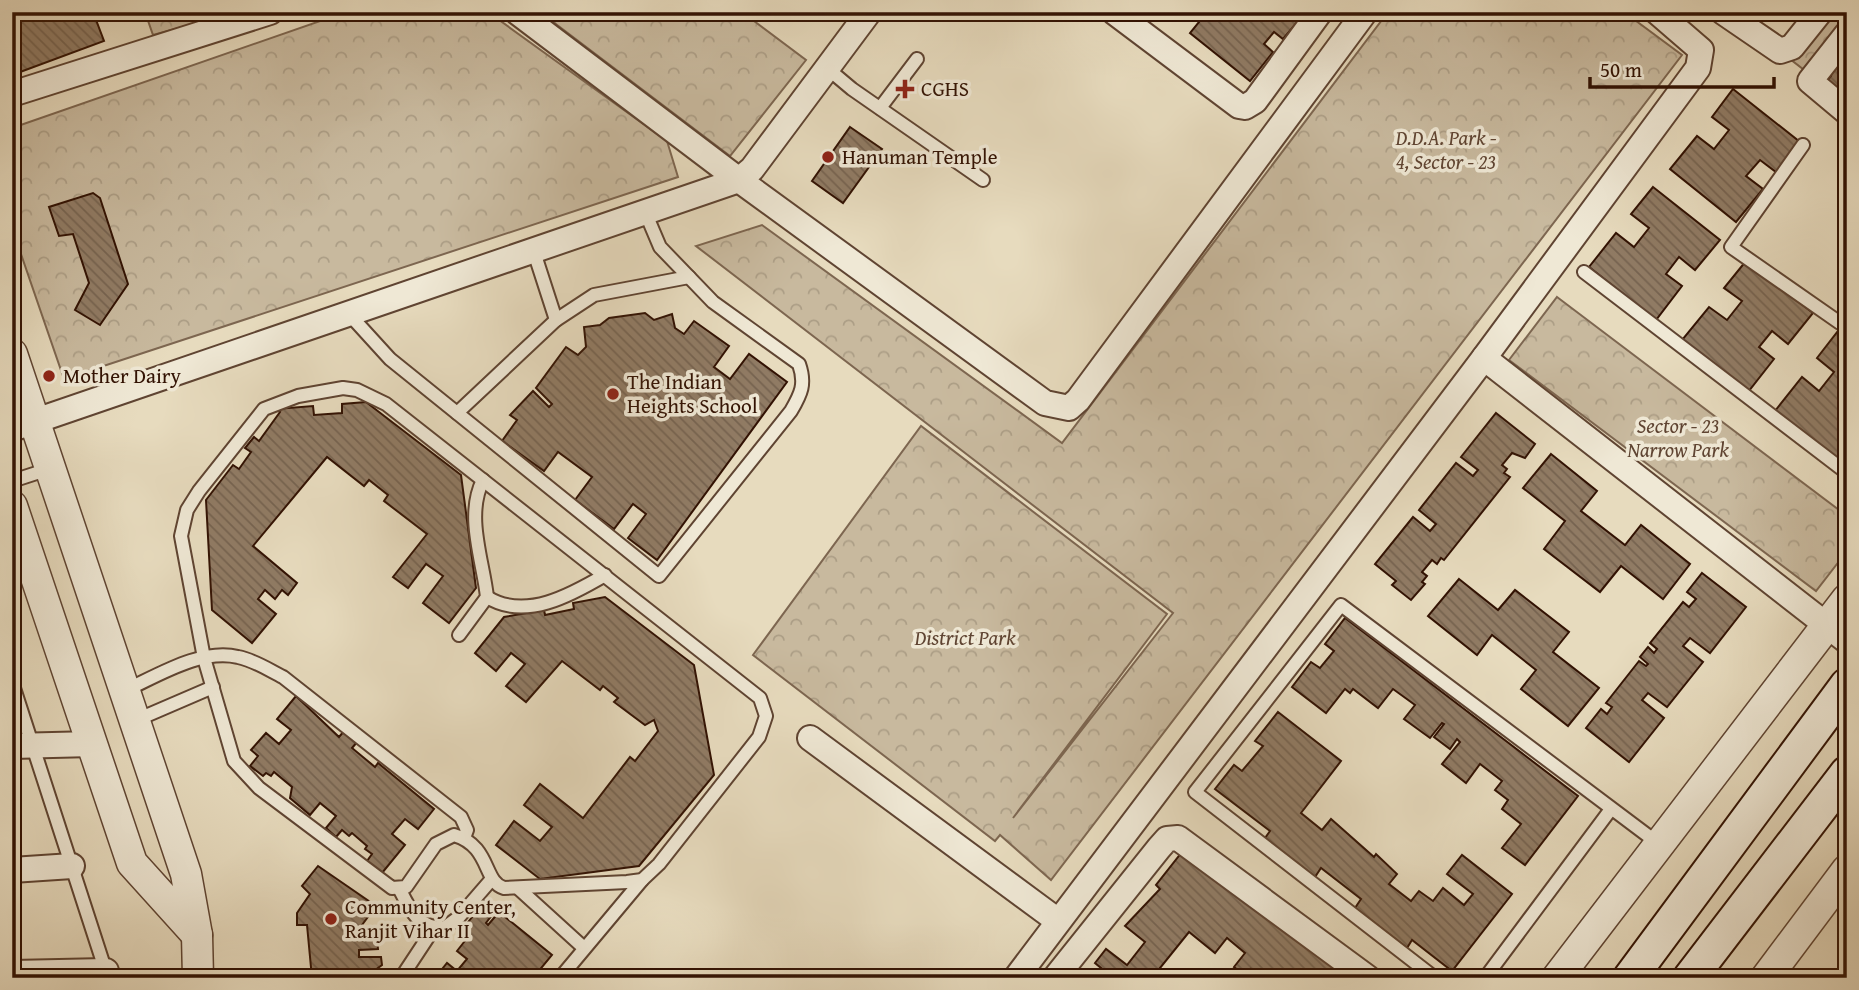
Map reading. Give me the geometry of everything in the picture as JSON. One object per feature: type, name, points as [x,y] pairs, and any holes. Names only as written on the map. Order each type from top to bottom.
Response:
[{"type":"main road","points":[[1630,978],[1847,685]]},
{"type":"main road","points":[[1690,978],[1847,773]]},
{"type":"street","points":[[12,94],[271,12]]},
{"type":"street","points":[[517,12],[739,180],[1045,403],[1069,408],[1365,12]]},
{"type":"street","points":[[24,424],[646,214],[739,180],[752,169],[869,12]]},
{"type":"street","points":[[1114,12],[1239,106],[1245,107],[1255,101],[1320,12]]},
{"type":"street","points":[[1016,978],[1484,358],[1698,68],[1701,50],[1657,12]]},
{"type":"street","points":[[1723,12],[1780,51],[1792,47],[1820,12]]},
{"type":"street","points":[[1847,34],[1810,81],[1847,112]]},
{"type":"street","points":[[12,354],[24,424],[52,468],[186,874],[197,935],[198,978]]},
{"type":"street","points":[[1484,358],[1837,633]]},
{"type":"street","points":[[12,506],[22,572],[93,744],[132,863],[197,935]]},
{"type":"street","points":[[1557,978],[1660,844],[1837,633],[1847,599]]},
{"type":"street","points":[[810,738],[1058,920]]},
{"type":"street","points":[[23,746],[93,744]]},
{"type":"street","points":[[1055,978],[1158,848],[1167,839],[1178,838],[1368,978]]},
{"type":"street","points":[[12,870],[72,866]]},
{"type":"street","points":[[1766,978],[1847,870]]},
{"type":"street","points":[[12,973],[107,974]]},
{"type":"lane","points":[[880,108],[916,59]]},
{"type":"lane","points":[[827,68],[982,180]]},
{"type":"lane","points":[[1804,145],[1731,247],[1844,321]]},
{"type":"lane","points":[[349,314],[390,359],[659,576],[791,411],[802,392],[804,379],[799,364],[713,302],[660,247],[646,214]]},
{"type":"lane","points":[[534,252],[556,320]]},
{"type":"lane","points":[[1584,272],[1847,474]]},
{"type":"lane","points":[[457,413],[556,320],[594,295],[689,277]]},
{"type":"lane","points":[[561,978],[642,880],[659,864],[759,737],[766,716],[760,698],[386,404],[356,390],[343,388],[298,396],[264,408],[217,465],[187,510],[181,536],[204,658],[228,749],[239,769],[259,788],[392,888],[400,890],[406,887],[436,844],[454,835],[464,838],[482,855],[495,886],[517,888],[642,880]]},
{"type":"lane","points":[[12,481],[52,468]]},
{"type":"lane","points":[[484,480],[476,494],[478,554],[487,597],[501,606],[525,606],[565,598],[605,575]]},
{"type":"lane","points":[[459,635],[487,597]]},
{"type":"lane","points":[[1435,978],[1195,792],[1341,605],[1660,844]]},
{"type":"lane","points":[[124,691],[204,658],[238,657],[284,677],[461,817],[467,830],[464,838]]},
{"type":"lane","points":[[12,682],[23,746],[72,866],[107,974]]},
{"type":"lane","points":[[134,721],[213,687]]},
{"type":"lane","points":[[1485,978],[1611,809]]},
{"type":"lane","points":[[400,890],[411,912],[421,923],[434,928],[449,926],[491,880]]},
{"type":"lane","points":[[517,888],[584,948]]},
{"type":"lane","points":[[401,978],[434,928]]},
{"type":"green space","points":[[145,12],[237,12],[153,35]]},
{"type":"green space","points":[[346,12],[488,12],[667,141],[678,177],[64,379],[12,228],[12,128]]},
{"type":"green space","points":[[540,12],[742,12],[806,60],[730,156]]},
{"type":"green space","name":"D.D.A. Park - 4, Sector - 23","points":[[1388,12],[1624,12],[1682,55],[1051,880],[1000,835],[995,841],[753,655],[921,426],[1167,614],[1013,818],[1173,613],[696,246],[762,225],[1062,443]]},
{"type":"green space","points":[[1828,12],[1847,12],[1847,95],[1843,100],[1790,59]]},
{"type":"green space","name":"Sector - 23 Narrow Park","points":[[1557,297],[1847,516],[1847,551],[1816,591],[1509,360]]},
{"type":"building","points":[[17,12],[93,12],[104,41],[12,75],[12,26],[21,23]]},
{"type":"building","points":[[1207,12],[1218,19],[1224,12],[1292,12],[1300,19],[1283,39],[1274,32],[1264,44],[1273,52],[1250,81],[1190,33]]},
{"type":"building","points":[[1839,50],[1847,56],[1847,98],[1824,85],[1831,76],[1823,69]]},
{"type":"building","points":[[1733,89],[1800,142],[1776,172],[1760,160],[1746,176],[1763,189],[1736,222],[1670,169],[1697,136],[1714,149],[1729,130],[1712,117]]},
{"type":"building","points":[[850,127],[882,149],[843,203],[812,181]]},
{"type":"building","points":[[1653,187],[1720,240],[1695,270],[1679,257],[1666,274],[1682,286],[1656,320],[1589,267],[1616,233],[1634,247],[1649,228],[1631,214]]},
{"type":"building","points":[[93,193],[100,198],[128,284],[100,325],[75,310],[89,283],[73,234],[59,236],[49,207]]},
{"type":"building","points":[[1746,261],[1813,313],[1788,344],[1772,331],[1759,347],[1774,359],[1748,392],[1682,340],[1709,307],[1727,320],[1742,301],[1724,288]]},
{"type":"building","points":[[645,313],[654,320],[672,314],[675,328],[684,334],[694,321],[729,346],[714,367],[730,379],[749,354],[787,382],[657,560],[628,538],[646,514],[633,504],[614,529],[575,500],[592,477],[558,452],[544,471],[502,441],[517,420],[510,415],[533,391],[549,407],[552,404],[536,388],[566,347],[578,355],[586,347],[584,327],[600,325],[609,318]]},
{"type":"building","points":[[1838,331],[1847,338],[1847,458],[1842,464],[1775,411],[1802,377],[1819,391],[1834,372],[1817,358]]},
{"type":"building","points":[[366,402],[461,475],[476,588],[449,623],[423,603],[443,576],[426,564],[408,588],[393,577],[427,534],[384,501],[388,495],[369,480],[364,486],[327,457],[253,546],[297,583],[288,595],[282,590],[275,599],[265,590],[258,599],[276,614],[252,643],[212,610],[206,500],[233,465],[239,469],[251,452],[245,448],[254,437],[259,441],[280,412],[276,409],[313,406],[314,415],[342,413],[342,404]]},
{"type":"building","points":[[1496,413],[1535,444],[1525,458],[1512,453],[1502,465],[1507,469],[1504,473],[1510,477],[1444,560],[1441,558],[1437,564],[1432,560],[1422,572],[1427,576],[1422,582],[1425,584],[1411,600],[1392,585],[1396,581],[1375,564],[1413,517],[1430,531],[1436,524],[1419,510],[1456,463],[1473,476],[1478,470],[1461,457]]},
{"type":"building","points":[[1551,454],[1597,491],[1581,511],[1625,545],[1641,525],[1690,564],[1663,599],[1621,566],[1600,592],[1544,549],[1565,521],[1523,488]]},
{"type":"building","points":[[1702,573],[1746,607],[1710,653],[1690,638],[1683,646],[1703,662],[1667,707],[1648,693],[1642,700],[1664,718],[1629,762],[1586,728],[1601,709],[1607,714],[1612,707],[1606,703],[1639,661],[1646,666],[1648,664],[1640,657],[1648,647],[1654,653],[1657,649],[1650,643],[1683,602],[1689,607],[1696,599],[1687,592]]},
{"type":"building","points":[[1459,579],[1498,610],[1515,590],[1569,632],[1553,652],[1599,688],[1568,726],[1521,689],[1536,670],[1492,635],[1477,655],[1428,616]]},
{"type":"building","points":[[605,597],[694,665],[714,775],[639,866],[540,879],[496,845],[514,821],[540,841],[552,827],[524,805],[540,784],[583,818],[630,757],[635,761],[658,731],[654,720],[645,725],[614,702],[618,698],[603,686],[600,690],[562,661],[526,702],[506,686],[525,664],[511,653],[496,671],[475,653],[504,617],[544,610],[545,615],[574,609],[573,603]]},
{"type":"building","points":[[1345,618],[1578,796],[1525,865],[1502,848],[1521,824],[1502,809],[1508,800],[1495,790],[1502,781],[1480,764],[1466,783],[1442,764],[1460,742],[1457,739],[1450,749],[1434,737],[1444,724],[1442,723],[1430,738],[1404,719],[1415,705],[1393,689],[1378,708],[1353,689],[1350,693],[1345,689],[1326,713],[1292,687],[1311,662],[1320,668],[1334,651],[1325,644]]},
{"type":"building","points":[[296,696],[339,737],[345,730],[358,741],[352,748],[375,767],[378,763],[434,809],[418,829],[405,819],[392,834],[405,845],[382,873],[367,861],[372,854],[352,833],[349,836],[342,830],[336,837],[326,828],[336,816],[320,803],[310,815],[290,798],[292,787],[274,772],[271,776],[266,773],[263,776],[250,766],[258,756],[251,750],[266,733],[279,744],[291,730],[277,719]]},
{"type":"building","points":[[1278,712],[1341,761],[1301,813],[1322,830],[1331,819],[1374,857],[1376,854],[1397,874],[1389,884],[1411,901],[1419,891],[1433,901],[1443,888],[1464,905],[1473,894],[1447,874],[1462,855],[1512,894],[1452,971],[1412,940],[1407,948],[1355,908],[1361,899],[1321,868],[1315,877],[1265,838],[1270,831],[1215,789],[1234,765],[1242,771],[1263,746],[1255,741]]},
{"type":"building","points":[[1186,847],[1353,978],[1262,978],[1251,969],[1246,977],[1234,967],[1245,953],[1227,938],[1215,953],[1189,932],[1152,978],[1093,978],[1101,968],[1095,963],[1106,949],[1127,965],[1145,942],[1125,926],[1160,889],[1156,885]]},
{"type":"building","name":"Community Center, Ranjit Vihar II","points":[[318,866],[376,906],[362,925],[362,931],[376,930],[378,949],[359,950],[359,957],[381,957],[382,965],[367,976],[370,978],[312,978],[307,925],[297,925],[297,913],[310,894],[302,886]]},
{"type":"building","points":[[485,901],[496,910],[486,923],[488,925],[499,912],[552,955],[533,978],[435,978],[447,963],[457,971],[467,959],[457,951],[468,937],[461,931]]},
{"type":"place","name":"CGHS","points":[[905,89]]},
{"type":"place","name":"Hanuman Temple","points":[[828,157]]},
{"type":"place","name":"Mother Dairy","points":[[49,376]]},
{"type":"place","name":"The Indian Heights School","points":[[613,394]]},
{"type":"place","name":"Community Center, Ranjit Vihar II","points":[[331,919]]},
{"type":"park label","name":"District Park","points":[[965,638]]}]
